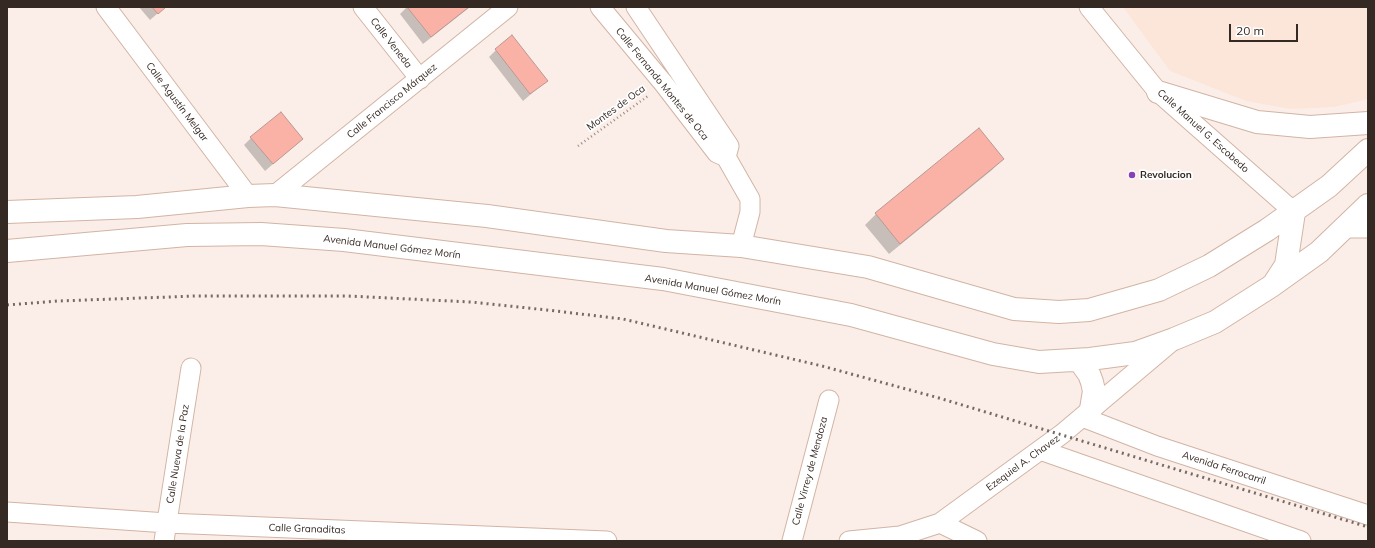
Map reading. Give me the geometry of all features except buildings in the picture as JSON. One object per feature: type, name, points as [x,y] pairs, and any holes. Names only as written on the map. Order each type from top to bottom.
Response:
[{"type":"main road","points":[[1158,92],[1257,122],[1310,127],[1368,123]]},
{"type":"main road","points":[[7,212],[137,207],[248,196],[275,195],[487,216],[666,241],[741,246],[868,267],[1014,308],[1059,312],[1089,310],[1159,290],[1209,266],[1294,212],[1329,186],[1368,150]]},
{"type":"main road","name":"Avenida Manuel Gómez Morín","points":[[7,251],[187,235],[261,234],[344,240],[663,279],[851,315],[993,354],[1039,362],[1079,360],[1135,353],[1215,322],[1270,288],[1358,222],[1368,204]]},
{"type":"main road","points":[[1270,288],[1286,265],[1294,212]]},
{"type":"main road","points":[[1079,360],[1089,374],[1094,392],[1087,413]]},
{"type":"street","name":"Calle Agustín Melgar","points":[[106,7],[248,196]]},
{"type":"street","name":"Calle Veneda","points":[[363,7],[420,79]]},
{"type":"street","name":"Calle Francisco Márquez","points":[[275,195],[508,7]]},
{"type":"street","name":"Calle Fernando Montes de Oca","points":[[600,7],[664,84],[717,153],[726,157],[750,198],[750,212],[741,246]]},
{"type":"street","name":"Calle Fernando Montes de Oca","points":[[636,7],[729,146],[726,157]]},
{"type":"street","name":"Calle Manuel G. Escobedo","points":[[1089,7],[1158,92],[1294,212]]},
{"type":"street","name":"Ezequiel A. Chavez","points":[[849,541],[900,538],[940,523],[1040,450],[1087,413],[1174,339]]},
{"type":"street","name":"Calle Nueva de la Paz","points":[[166,532],[191,368]]},
{"type":"street","name":"Calle Virrey de Mendoza","points":[[792,541],[829,400]]},
{"type":"street","name":"Avenida Ferrocarril","points":[[1087,413],[1157,446],[1368,515]]},
{"type":"street","points":[[1040,450],[1301,541]]},
{"type":"street","name":"Calle Granaditas","points":[[7,512],[166,532],[606,541]]},
{"type":"street","points":[[940,523],[976,541]]},
{"type":"path","name":"Montes de Oca","points":[[578,146],[664,84]]},
{"type":"shaded area","points":[[1123,7],[1368,7],[1368,98],[1334,107],[1291,109],[1246,101],[1170,71]]},
{"type":"railway","points":[[7,305],[58,301],[196,296],[348,296],[471,302],[623,319],[822,366],[939,398],[1368,527]]},
{"type":"place","name":"Revolucion","points":[[1132,175]]}]
